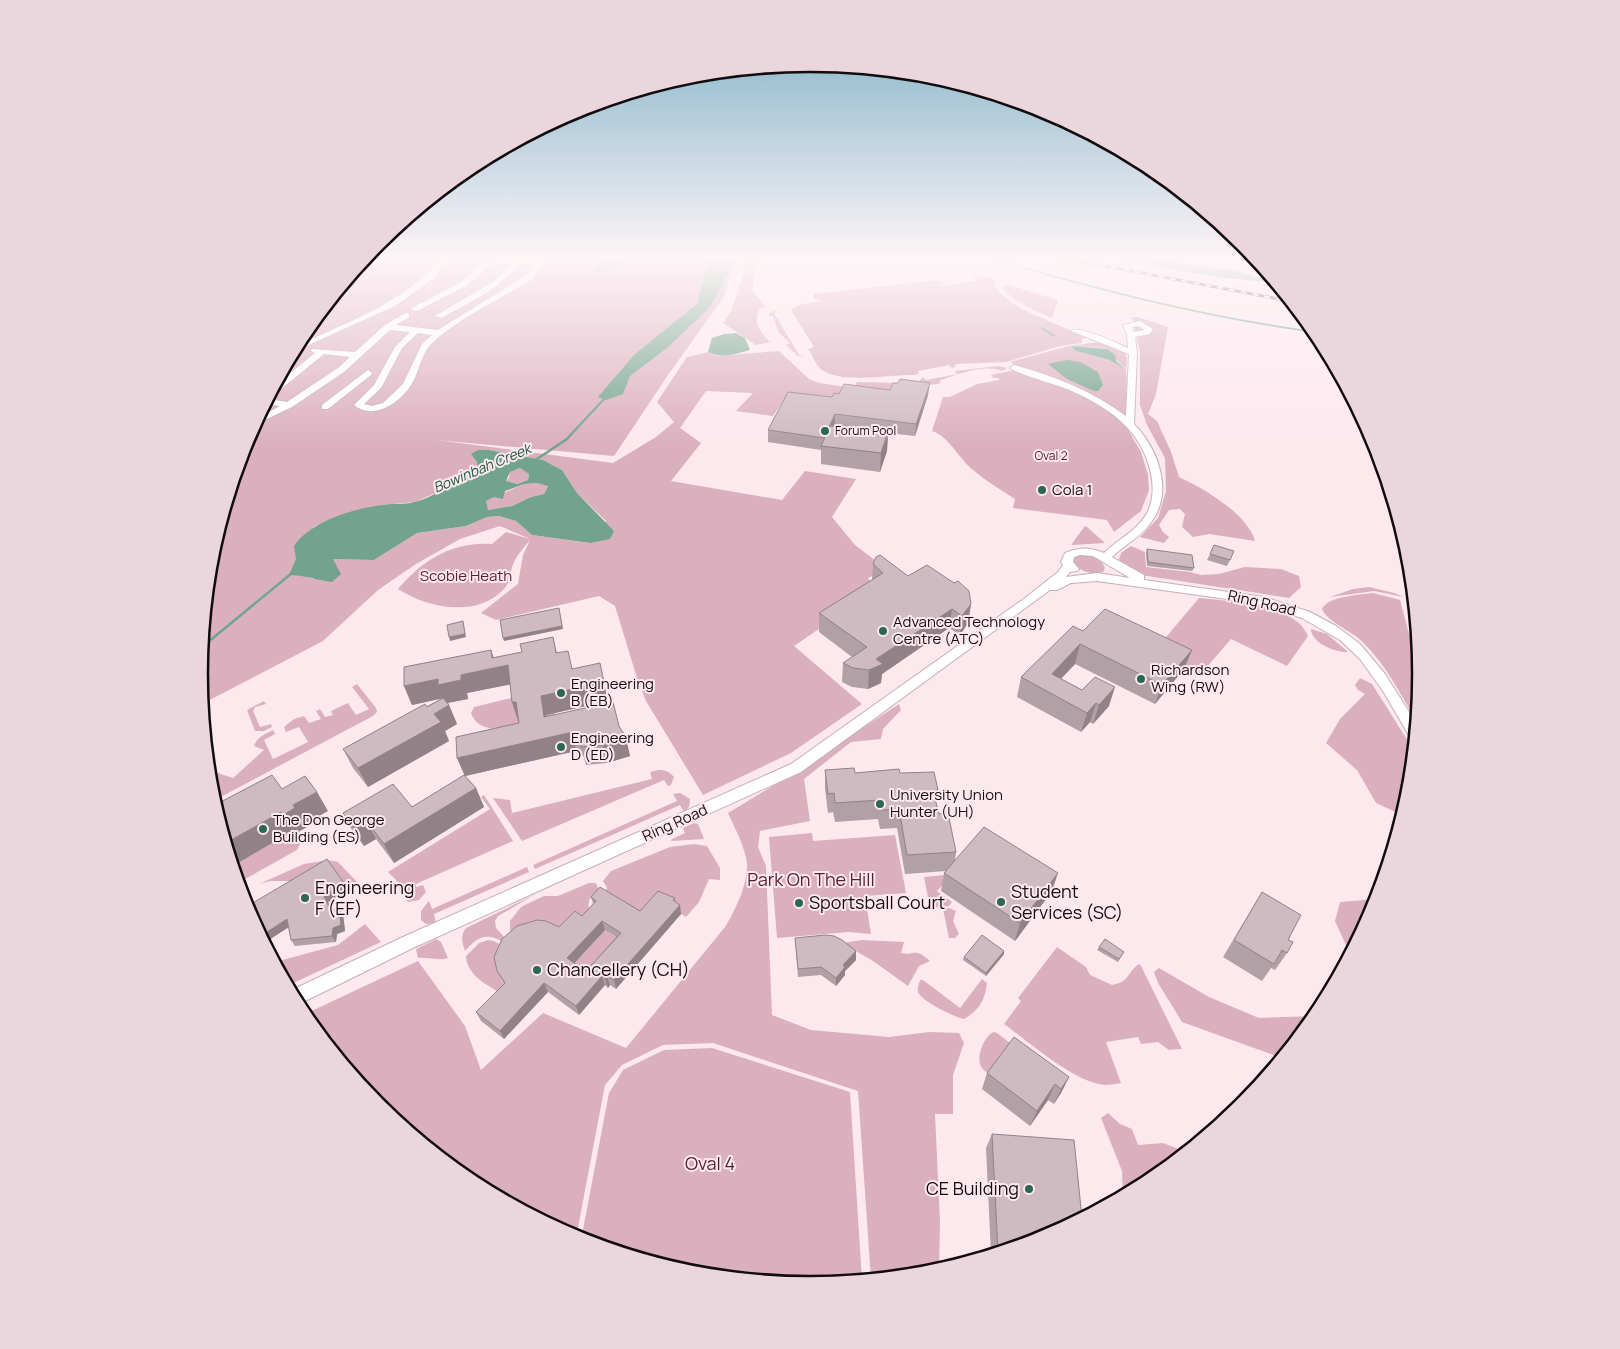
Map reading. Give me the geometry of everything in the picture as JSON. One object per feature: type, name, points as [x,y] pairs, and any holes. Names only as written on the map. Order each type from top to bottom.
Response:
[{"type":"street","points":[[306,345],[361,319]]},
{"type":"street","points":[[326,408],[354,371],[357,355],[398,319]]},
{"type":"street","points":[[417,330],[399,347],[378,386],[358,405],[372,409],[386,405],[407,385],[426,344],[439,333],[462,319]]},
{"type":"street","points":[[388,327],[439,333]]},
{"type":"street","points":[[1075,331],[1101,339],[1132,353]]},
{"type":"street","points":[[1130,424],[1131,335]]},
{"type":"street","points":[[303,350],[357,355]]},
{"type":"street","points":[[284,383],[322,352]]},
{"type":"street","points":[[1014,368],[1049,378],[1098,399],[1130,424],[1139,434],[1152,455],[1157,471],[1157,500],[1150,518],[1126,540],[1103,557],[1110,565],[1110,570],[1108,574],[1095,577]]},
{"type":"street","points":[[266,417],[354,371],[385,374]]},
{"type":"street","points":[[273,403],[289,405]]},
{"type":"street","name":"Ring Road","points":[[1174,586],[1095,577],[1079,573],[1069,565],[1067,558],[1073,553],[1086,551],[1103,557],[1138,578],[1268,602],[1305,613],[1323,623],[1358,648],[1410,725]]},
{"type":"street","name":"Ring Road","points":[[300,995],[409,942],[796,768],[1029,601],[1062,575],[1069,565]]},
{"type":"street","name":"Ring Road","points":[[1029,601],[1062,583],[1095,577]]},
{"type":"green space","name":"Scobie Heath","points":[[324,319],[708,319],[614,456],[436,440],[613,463],[656,437],[674,422],[657,402],[687,357],[708,352],[717,356],[779,351],[809,379],[819,383],[853,388],[857,382],[901,383],[884,397],[838,393],[827,406],[784,400],[773,416],[736,411],[753,393],[706,391],[680,428],[701,443],[671,481],[782,500],[805,471],[856,479],[832,517],[855,545],[905,583],[883,571],[868,578],[876,590],[794,646],[862,704],[791,753],[703,795],[646,701],[615,606],[599,596],[496,620],[481,613],[518,584],[523,555],[530,540],[515,559],[506,587],[492,599],[479,604],[466,607],[437,605],[410,596],[398,589],[418,569],[440,554],[452,549],[478,544],[492,544],[506,532],[530,539],[500,526],[460,539],[416,564],[378,590],[323,641],[209,701],[209,635],[213,596],[220,557],[240,481],[270,408],[309,340]],"holes":[[[478,450],[489,450],[543,460],[562,470],[577,493],[606,521],[589,543],[532,535],[516,521],[499,516],[487,517],[466,526],[417,533],[374,560],[333,559],[313,579],[303,575],[290,575],[314,527],[331,519],[358,511],[383,505],[415,502],[469,478],[478,468]]]},
{"type":"green space","points":[[726,319],[757,319],[761,331],[770,342],[756,345],[723,323]]},
{"type":"green space","points":[[774,319],[778,319],[799,355],[805,355],[798,356],[786,345],[790,343],[778,332]]},
{"type":"green space","points":[[797,319],[1045,319],[1087,337],[1082,339],[1082,343],[1060,346],[1006,362],[956,364],[952,368],[949,365],[918,371],[919,374],[914,375],[863,378],[836,376],[826,372],[818,366],[808,349],[814,347]]},
{"type":"green space","points":[[1132,319],[1144,319],[1168,327],[1156,394],[1148,414],[1157,421],[1171,452],[1179,477],[1212,495],[1234,512],[1244,521],[1255,541],[1209,534],[1193,537],[1182,527],[1185,514],[1180,509],[1169,510],[1159,525],[1169,537],[1164,543],[1140,537],[1158,518],[1166,491],[1165,458],[1147,425],[1140,405],[1140,352]]},
{"type":"green space","points":[[1099,342],[1124,352],[1127,358],[1126,368],[1116,360],[1111,351],[1105,348],[1070,346]]},
{"type":"green space","name":"Oval 2","points":[[1069,346],[1076,351],[1109,360],[1126,369],[1127,428],[1141,452],[1148,475],[1149,490],[1141,511],[1114,532],[1107,520],[1013,508],[1015,499],[973,470],[944,438],[932,431],[943,397],[950,397],[977,384],[999,380],[999,378],[993,378],[991,375],[1015,370],[1017,366],[1010,362]]},
{"type":"green space","points":[[998,366],[1007,368],[1002,371],[979,369],[939,381],[941,383],[935,384],[919,381],[923,377],[926,380],[957,374],[955,371]]},
{"type":"green space","points":[[520,468],[529,474],[528,480],[516,484],[506,481],[509,478],[510,472]]},
{"type":"green space","points":[[537,483],[548,485],[544,494],[531,497],[512,506],[488,510],[485,501],[524,484]]},
{"type":"green space","points":[[1085,526],[1087,527],[1105,543],[1071,545]]},
{"type":"green space","points":[[1131,546],[1145,552],[1146,567],[1201,575],[1219,574],[1245,567],[1281,569],[1299,576],[1301,587],[1289,598],[1141,575],[1119,560],[1121,553]]},
{"type":"green space","points":[[1078,555],[1090,556],[1100,561],[1105,568],[1103,572],[1090,573],[1082,570],[1073,560]]},
{"type":"green space","points":[[1369,587],[1404,597],[1374,591],[1330,597],[1353,589]]},
{"type":"green space","points":[[1373,593],[1400,600],[1411,642],[1411,712],[1390,676],[1367,646],[1328,617],[1322,609],[1331,601]]},
{"type":"green space","points":[[1199,598],[1252,605],[1279,612],[1300,624],[1308,636],[1287,666],[1231,639],[1200,675],[1122,637],[1162,642]]},
{"type":"green space","points":[[1311,629],[1327,634],[1348,652],[1337,651],[1320,643],[1315,639]]},
{"type":"green space","points":[[1360,678],[1372,684],[1408,741],[1395,812],[1376,803],[1357,770],[1326,743],[1340,719],[1365,694],[1358,690],[1355,685]]},
{"type":"green space","points":[[357,684],[376,708],[377,712],[373,716],[221,797],[217,774],[233,778],[264,750],[254,746],[257,740],[264,734],[273,730],[275,734],[264,740],[273,759],[308,742],[299,727],[286,732],[284,727],[294,719],[304,716],[309,723],[321,719],[316,711],[320,709],[325,717],[333,715],[331,711],[348,703],[356,715],[369,709],[352,687]]},
{"type":"green space","points":[[515,697],[555,712],[556,719],[522,727],[496,729],[485,727],[477,722],[471,713],[474,707]]},
{"type":"green space","points":[[264,701],[266,704],[255,707],[253,711],[260,727],[271,724],[272,727],[264,731],[255,731],[247,710]]},
{"type":"green space","points":[[899,704],[901,710],[883,729],[881,739],[851,742],[804,779],[810,821],[760,831],[758,847],[766,866],[772,1015],[811,1030],[889,1037],[930,1032],[959,1033],[964,1043],[953,1075],[953,1114],[935,1114],[940,1221],[939,1262],[871,1273],[858,1091],[713,1043],[663,1045],[622,1065],[605,1085],[578,1230],[509,1196],[444,1152],[413,1127],[357,1071],[311,1011],[418,961],[465,1026],[481,1070],[543,1013],[626,1048],[725,927],[737,905],[743,889],[747,864],[742,844],[728,813],[794,773]]},
{"type":"green space","points":[[658,770],[667,771],[674,777],[671,785],[668,786],[664,780],[522,841],[493,798],[510,800],[512,813],[652,779],[650,772]]},
{"type":"green space","points":[[680,793],[690,799],[689,807],[684,812],[680,805],[535,869],[533,865],[677,801],[673,794]]},
{"type":"green space","points":[[484,795],[513,841],[416,884],[416,887],[423,885],[426,892],[419,900],[408,902],[399,889],[399,883],[388,872],[490,809],[481,797]]},
{"type":"green space","points":[[694,823],[698,824],[704,839],[671,841],[685,833],[683,828]]},
{"type":"green space","points":[[293,831],[299,838],[300,844],[297,850],[244,879],[238,863]]},
{"type":"green space","name":"Park On The Hill","points":[[812,833],[813,841],[895,835],[906,893],[865,896],[871,934],[849,932],[777,938],[769,837]]},
{"type":"green space","points":[[694,844],[707,846],[720,868],[720,880],[709,879],[699,902],[686,917],[681,914],[642,920],[603,896],[607,888],[603,881],[611,871],[670,847]]},
{"type":"green space","points":[[328,860],[338,862],[359,884],[348,890],[330,865],[294,887],[289,881],[270,881],[259,884],[304,864]]},
{"type":"green space","points":[[527,867],[529,872],[434,914],[436,923],[426,924],[421,920],[421,911],[429,901],[432,909]]},
{"type":"green space","points":[[955,872],[937,891],[952,902],[949,906],[930,908],[924,877]]},
{"type":"green space","points":[[589,883],[596,883],[599,890],[589,900],[588,917],[562,936],[510,937],[510,921],[521,907],[544,896],[558,896]]},
{"type":"green space","points":[[534,895],[498,916],[495,921],[496,928],[506,939],[505,943],[493,938],[483,937],[474,942],[465,951],[462,939],[466,928]]},
{"type":"green space","points":[[1368,900],[1347,947],[1335,921],[1340,902]]},
{"type":"green space","points":[[949,908],[956,911],[953,921],[959,934],[955,938],[949,938],[943,909]]},
{"type":"green space","points":[[365,924],[381,942],[293,983],[281,960],[338,945]]},
{"type":"green space","points":[[605,930],[623,942],[589,979],[571,967]]},
{"type":"green space","points":[[436,939],[441,942],[448,958],[418,958],[416,949]]},
{"type":"green space","points":[[488,940],[494,941],[506,948],[501,980],[505,986],[504,996],[480,980],[470,970],[467,963],[466,956],[479,943]]},
{"type":"green space","points":[[862,940],[904,942],[901,953],[918,953],[930,961],[919,966],[908,986],[873,961],[842,943]]},
{"type":"green space","points":[[1057,947],[1086,967],[1090,975],[1112,985],[1122,982],[1139,964],[1182,1049],[1169,1050],[1158,1042],[1141,1044],[1138,1037],[1106,1042],[1121,1083],[1105,1085],[1093,1083],[1066,1070],[1004,1024],[1021,1001],[1018,998]]},
{"type":"green space","points":[[1159,968],[1209,997],[1259,1018],[1306,1016],[1276,1056],[1182,1022],[1158,983],[1154,972]]},
{"type":"green space","points":[[982,979],[987,983],[983,1000],[974,1012],[964,1019],[931,1004],[920,996],[918,992],[920,980],[923,980],[960,1008]]},
{"type":"green space","points":[[994,1032],[1035,1062],[992,1076],[983,1069],[979,1060],[985,1041]]},
{"type":"green space","name":"Oval 4","points":[[712,1048],[850,1092],[862,1274],[810,1276],[731,1271],[654,1256],[616,1245],[583,1232],[609,1093],[623,1070],[664,1050]]},
{"type":"green space","points":[[1108,1113],[1120,1124],[1132,1129],[1138,1145],[1163,1143],[1179,1149],[1123,1189],[1122,1171],[1101,1118]]},
{"type":"water","points":[[679,319],[697,319],[668,347],[630,376],[623,394],[606,400],[598,397],[634,355]]},
{"type":"water","points":[[736,333],[745,338],[750,350],[723,355],[708,352],[712,338]]},
{"type":"water","points":[[1070,346],[1108,349],[1115,355],[1116,361],[1126,369],[1109,360],[1076,351]]},
{"type":"water","points":[[1067,360],[1080,362],[1098,372],[1103,385],[1098,391],[1067,379],[1048,364]]},
{"type":"water","points":[[478,450],[489,450],[543,460],[562,470],[577,493],[614,531],[610,539],[590,543],[532,535],[516,521],[499,516],[487,517],[466,526],[417,533],[374,560],[333,559],[341,574],[332,582],[289,575],[296,559],[294,546],[311,529],[334,517],[360,509],[422,500],[464,480],[475,472],[478,468],[477,462],[471,454]],"holes":[[[520,468],[529,474],[528,480],[517,484],[506,481],[510,472]],[[537,483],[548,486],[544,494],[531,497],[512,506],[488,510],[486,501],[494,497],[503,499],[505,491],[524,484]]]},
{"type":"building","points":[[900,379],[930,383],[916,424],[835,414],[824,438],[768,430],[788,392],[832,397],[834,393],[839,394],[844,384],[890,390],[893,383],[898,383]]},
{"type":"building","points":[[830,426],[888,432],[881,453],[821,446]]},
{"type":"building","points":[[1214,545],[1234,551],[1230,560],[1210,554]]},
{"type":"building","points":[[1147,549],[1192,555],[1194,568],[1148,562]]},
{"type":"building","name":"Advanced Technology Centre (ATC)","points":[[880,555],[908,576],[927,565],[954,583],[958,581],[969,591],[971,604],[962,616],[952,609],[876,659],[883,664],[869,670],[853,668],[843,663],[867,647],[819,613],[883,573],[873,564],[876,557]]},
{"type":"building","points":[[559,608],[562,626],[503,638],[500,620]]},
{"type":"building","points":[[1105,609],[1192,650],[1162,685],[1080,644],[1052,674],[1082,690],[1095,677],[1115,687],[1099,705],[1096,703],[1087,713],[1021,677],[1073,626],[1083,631]]},
{"type":"building","points":[[463,621],[465,634],[449,637],[447,625]]},
{"type":"building","points":[[553,637],[556,653],[568,651],[572,669],[600,663],[604,682],[541,696],[544,717],[613,702],[619,726],[626,737],[603,745],[581,747],[584,736],[572,737],[573,732],[457,758],[456,737],[519,723],[516,702],[512,702],[508,665],[461,675],[461,680],[438,685],[438,679],[404,686],[404,667],[491,650],[492,658],[522,652],[520,644]]},
{"type":"building","points":[[443,698],[449,705],[434,714],[441,722],[358,768],[343,749],[425,704],[427,707]]},
{"type":"building","points":[[854,768],[855,773],[899,769],[900,773],[934,772],[938,790],[933,791],[939,814],[948,813],[956,852],[907,855],[899,809],[881,810],[880,800],[835,803],[834,793],[828,794],[825,770]]},
{"type":"building","points":[[272,775],[282,789],[305,776],[317,792],[293,805],[295,808],[283,815],[281,812],[232,840],[222,801]]},
{"type":"building","points":[[464,775],[476,788],[384,844],[366,820],[353,827],[343,813],[393,784],[412,807]]},
{"type":"building","name":"Student Services (SC)","points":[[984,827],[1058,873],[1020,923],[944,873]]},
{"type":"building","name":"Engineering F (EF)","points":[[327,859],[344,883],[324,896],[331,911],[339,908],[341,925],[333,928],[332,936],[291,940],[287,919],[266,933],[253,903]]},
{"type":"building","name":"Chancellery (CH)","points":[[600,887],[640,911],[658,891],[675,898],[673,900],[680,905],[614,980],[607,976],[605,979],[602,976],[576,1006],[544,983],[500,1031],[476,1012],[505,983],[497,971],[494,957],[502,939],[517,926],[537,920],[546,921],[559,927],[575,911],[582,916],[596,901],[591,897]],"holes":[[[602,921],[621,933],[586,971],[567,958]]]},
{"type":"building","points":[[1262,892],[1301,915],[1288,940],[1293,942],[1287,953],[1282,950],[1274,964],[1234,940]]},
{"type":"building","points":[[982,935],[1004,951],[986,973],[964,957]]},
{"type":"building","points":[[834,936],[842,940],[856,951],[843,965],[845,967],[836,978],[821,967],[798,969],[795,938]]},
{"type":"building","points":[[1105,939],[1124,952],[1119,959],[1099,947]]},
{"type":"building","points":[[1014,1037],[1069,1077],[1061,1089],[1055,1084],[1037,1111],[987,1073]]},
{"type":"building","name":"CE Building","points":[[992,1134],[1074,1140],[1081,1211],[1040,1231],[998,1247]]},
{"type":"waterway","points":[[1236,319],[1304,330]]},
{"type":"waterway","points":[[1042,328],[1054,336]]},
{"type":"waterway","name":"Bowinbah Creek","points":[[576,429],[606,397]]},
{"type":"waterway","name":"Bowinbah Creek","points":[[534,461],[567,439],[577,428]]},
{"type":"waterway","name":"Bowinbah Creek","points":[[209,641],[292,573]]},
{"type":"place","name":"Forum Pool","points":[[825,431]]},
{"type":"place","name":"Cola 1","points":[[1042,490]]},
{"type":"place","name":"Advanced Technology Centre (ATC)","points":[[883,631]]},
{"type":"place","name":"Richardson Wing (RW)","points":[[1141,679]]},
{"type":"place","name":"Engineering B (EB)","points":[[561,693]]},
{"type":"place","name":"Engineering D (ED)","points":[[561,747]]},
{"type":"place","name":"University Union Hunter (UH)","points":[[880,804]]},
{"type":"place","name":"The Don George Building (ES)","points":[[263,829]]},
{"type":"place","name":"Engineering F (EF)","points":[[305,898]]},
{"type":"place","name":"Student Services (SC)","points":[[1001,902]]},
{"type":"place","name":"Sportsball Court","points":[[799,903]]},
{"type":"place","name":"Chancellery (CH)","points":[[537,970]]},
{"type":"place","name":"CE Building","points":[[1029,1189]]}]
